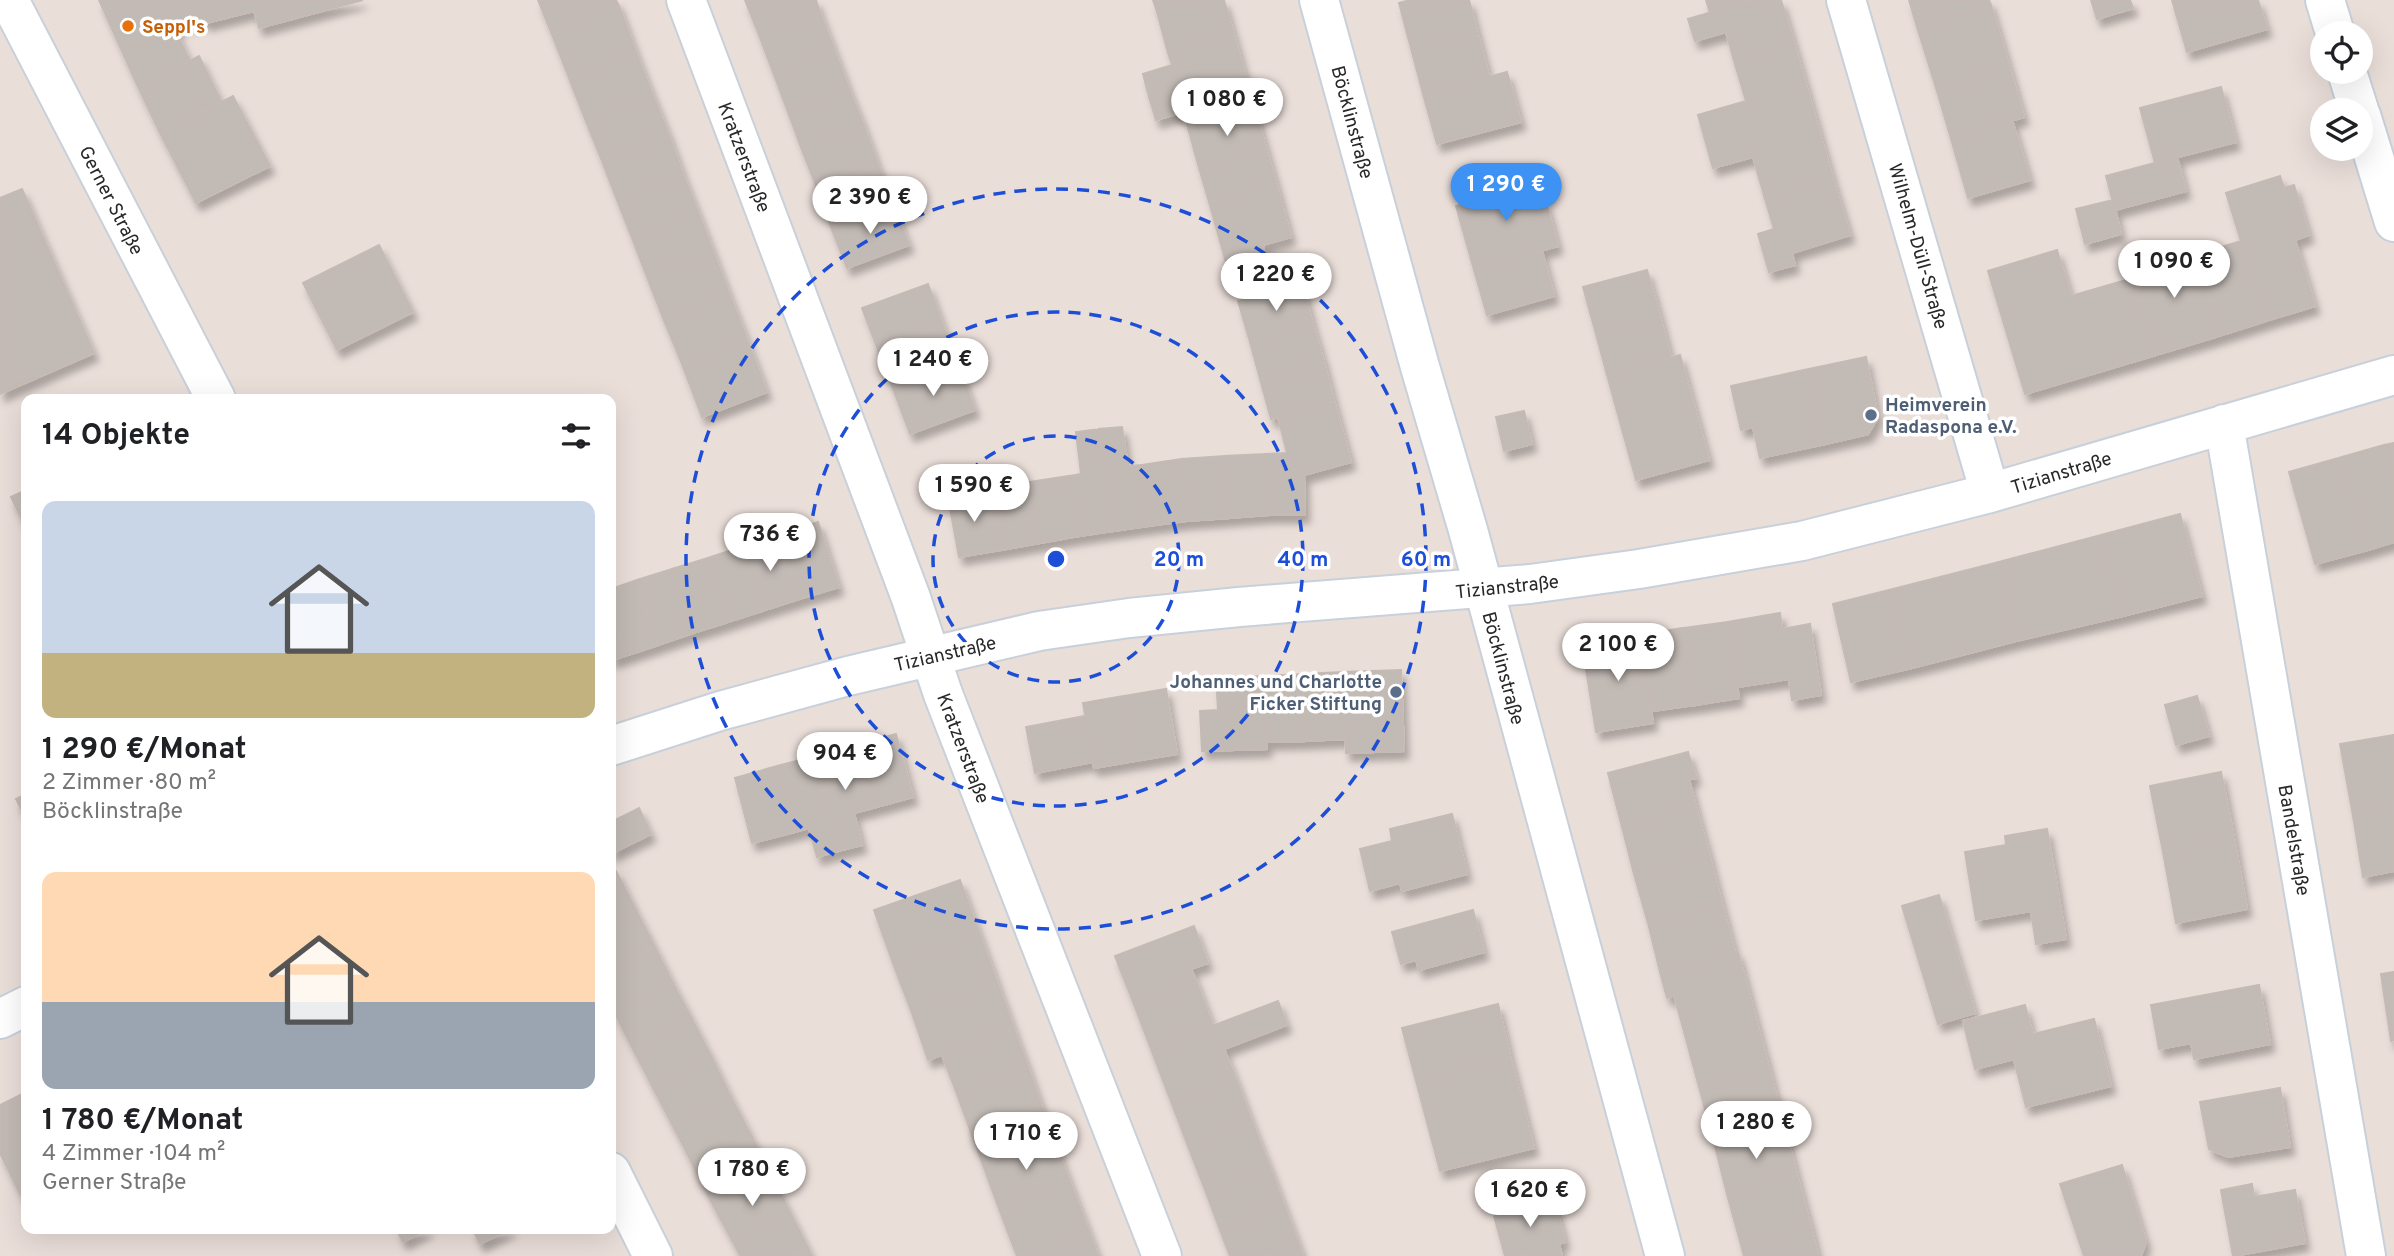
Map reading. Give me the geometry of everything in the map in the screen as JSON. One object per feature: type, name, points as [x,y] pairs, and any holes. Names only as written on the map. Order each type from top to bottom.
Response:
[{"type":"street","name":"Gerner Straße","points":[[9,0],[213,394]]},
{"type":"street","name":"Kratzerstraße","points":[[686,0],[943,694],[1162,1256]]},
{"type":"street","name":"Böcklinstraße","points":[[1320,0],[1665,1256]]},
{"type":"street","name":"Wilhelm-Düll-Straße","points":[[1846,0],[1990,493]]},
{"type":"street","points":[[2325,0],[2331,21]]},
{"type":"street","points":[[2373,154],[2394,222]]},
{"type":"street","name":"Tizianstraße","points":[[616,744],[720,711],[930,656],[1039,631],[1129,618],[1239,607],[1483,589],[1639,569],[1802,541],[1990,493],[2394,375]]},
{"type":"street","name":"Bandelstraße","points":[[2224,424],[2366,1256]]},
{"type":"street","points":[[0,1018],[21,1008]]},
{"type":"street","points":[[616,1182],[653,1256]]},
{"type":"building","points":[[99,0],[200,0],[205,18],[180,25],[176,32],[190,61],[138,87]]},
{"type":"building","points":[[200,0],[251,0],[254,11],[206,23]]},
{"type":"building","points":[[251,0],[295,0],[300,17],[259,28]]},
{"type":"building","points":[[295,0],[336,0],[337,7],[300,17]]},
{"type":"building","points":[[336,0],[363,0],[337,7]]},
{"type":"building","points":[[538,0],[616,0],[619,6],[551,32]]},
{"type":"building","points":[[745,0],[816,0],[820,12],[759,35]]},
{"type":"building","points":[[1153,0],[1200,0],[1157,12]]},
{"type":"building","points":[[1200,0],[1224,0],[1234,35],[1168,53],[1157,12]]},
{"type":"building","points":[[1410,0],[1469,0],[1478,35],[1412,52],[1399,3]]},
{"type":"building","points":[[1706,0],[1753,0],[1710,13]]},
{"type":"building","points":[[1753,0],[1781,0],[1794,43],[1734,61],[1726,32],[1695,41],[1688,19]]},
{"type":"building","points":[[1909,0],[1989,0],[1991,5],[1917,27]]},
{"type":"building","points":[[2091,0],[2130,0],[2133,8],[2097,19]]},
{"type":"building","points":[[2172,0],[2258,0],[2267,29],[2187,52]]},
{"type":"building","points":[[1991,5],[2010,69],[1937,91],[1917,27]]},
{"type":"building","points":[[619,6],[636,52],[569,78],[551,32]]},
{"type":"building","points":[[820,12],[834,49],[773,72],[759,35]]},
{"type":"building","points":[[1234,35],[1244,70],[1149,97],[1143,74],[1172,65],[1168,53]]},
{"type":"building","points":[[1478,35],[1489,76],[1423,94],[1412,52]]},
{"type":"building","points":[[1794,43],[1833,179],[1765,199],[1753,157],[1713,168],[1698,115],[1746,101],[1734,61]]},
{"type":"building","points":[[834,49],[849,89],[788,112],[773,72]]},
{"type":"building","points":[[636,52],[652,93],[585,119],[569,78]]},
{"type":"building","points":[[199,56],[221,101],[160,133],[138,87]]},
{"type":"building","points":[[2010,69],[2024,117],[1951,139],[1937,91]]},
{"type":"building","points":[[1244,70],[1255,109],[1188,128],[1184,112],[1156,120],[1149,97]]},
{"type":"building","points":[[1507,72],[1521,122],[1437,144],[1423,94]]},
{"type":"building","points":[[2221,87],[2236,142],[2155,163],[2140,108]]},
{"type":"building","points":[[849,89],[864,126],[802,150],[788,112]]},
{"type":"building","points":[[652,93],[669,135],[602,161],[585,119]]},
{"type":"building","points":[[233,96],[270,166],[196,203],[160,133]]},
{"type":"building","points":[[1255,109],[1266,148],[1199,168],[1188,128]]},
{"type":"building","points":[[2012,120],[2030,180],[1968,198],[1951,139]]},
{"type":"building","points":[[864,126],[878,165],[817,188],[802,150]]},
{"type":"building","points":[[669,135],[683,174],[617,200],[602,161]]},
{"type":"building","points":[[1266,148],[1276,183],[1209,202],[1199,168]]},
{"type":"building","points":[[2177,157],[2186,191],[2115,210],[2106,176]]},
{"type":"building","points":[[878,165],[893,203],[831,227],[817,188]]},
{"type":"building","points":[[1524,170],[1534,205],[1546,203],[1558,246],[1474,270],[1456,206],[1486,198],[1481,182]]},
{"type":"building","points":[[683,174],[698,212],[632,238],[617,200]]},
{"type":"building","points":[[2280,176],[2284,188],[2294,185],[2309,235],[2295,240],[2315,306],[2266,321],[2226,193]]},
{"type":"building","points":[[1833,179],[1850,235],[1792,253],[1795,265],[1769,272],[1758,234],[1774,229],[1765,199]]},
{"type":"building","points":[[1276,183],[1291,237],[1263,245],[1265,255],[1227,266],[1209,202]]},
{"type":"building","points":[[22,189],[94,353],[0,394],[0,198]]},
{"type":"building","points":[[2113,200],[2121,234],[2085,244],[2076,209]]},
{"type":"building","points":[[893,203],[909,245],[847,268],[831,227]]},
{"type":"building","points":[[698,212],[713,251],[647,277],[632,238]]},
{"type":"building","points":[[2241,241],[2266,321],[2219,336],[2195,255]]},
{"type":"building","points":[[379,245],[413,312],[337,350],[303,283]]},
{"type":"building","points":[[2192,246],[2219,336],[2156,355],[2129,265]]},
{"type":"building","points":[[2057,250],[2071,296],[2133,278],[2156,355],[2025,394],[1988,271]]},
{"type":"building","points":[[713,251],[729,293],[663,318],[647,277]]},
{"type":"building","points":[[1542,251],[1554,296],[1487,315],[1474,270]]},
{"type":"building","points":[[1647,270],[1660,316],[1596,334],[1583,287]]},
{"type":"building","points":[[1302,283],[1313,325],[1250,342],[1238,301]]},
{"type":"building","points":[[928,284],[943,325],[878,350],[862,308]]},
{"type":"building","points":[[729,293],[747,339],[682,364],[663,318]]},
{"type":"building","points":[[1660,316],[1671,358],[1607,375],[1596,334]]},
{"type":"building","points":[[943,325],[957,362],[892,386],[878,350]]},
{"type":"building","points":[[1313,325],[1324,362],[1260,379],[1250,342]]},
{"type":"building","points":[[747,339],[767,392],[702,417],[682,364]]},
{"type":"building","points":[[1680,355],[1709,460],[1636,480],[1607,375]]},
{"type":"building","points":[[1866,357],[1878,417],[1868,434],[1821,445],[1804,370]]},
{"type":"building","points":[[957,362],[975,410],[910,434],[892,386]]},
{"type":"building","points":[[1324,362],[1334,401],[1271,419],[1260,379]]},
{"type":"building","points":[[1804,370],[1821,445],[1760,458],[1753,427],[1741,430],[1731,386]]},
{"type":"building","points":[[1334,401],[1351,462],[1304,475],[1305,515],[1268,515],[1265,454],[1287,453],[1278,417]]},
{"type":"building","points":[[1524,411],[1532,444],[1504,451],[1496,417]]},
{"type":"building","points":[[1122,427],[1128,466],[1141,465],[1149,526],[1113,531],[1099,429]]},
{"type":"building","points":[[1099,429],[1113,531],[1079,536],[1069,476],[1081,474],[1076,432]]},
{"type":"building","points":[[2394,443],[2394,480],[2384,445]]},
{"type":"building","points":[[2384,445],[2394,480],[2394,542],[2368,550],[2342,457]]},
{"type":"building","points":[[1265,454],[1268,515],[1229,518],[1224,456]]},
{"type":"building","points":[[1224,456],[1229,518],[1187,521],[1182,459]]},
{"type":"building","points":[[2342,457],[2368,550],[2315,564],[2289,472]]},
{"type":"building","points":[[1182,459],[1187,521],[1149,526],[1141,465]]},
{"type":"building","points":[[1069,476],[1079,536],[1040,543],[1029,482]]},
{"type":"building","points":[[1029,482],[1040,543],[1001,550],[990,490]]},
{"type":"building","points":[[990,490],[1001,550],[959,557],[948,497]]},
{"type":"building","points":[[21,492],[21,518],[11,497]]},
{"type":"building","points":[[2180,514],[2202,596],[2123,616],[2101,535]]},
{"type":"building","points":[[818,522],[839,587],[799,599],[778,535]]},
{"type":"building","points":[[778,535],[799,599],[762,611],[741,547]]},
{"type":"building","points":[[2101,535],[2123,616],[2016,641],[1995,563]]},
{"type":"building","points":[[741,547],[762,611],[728,622],[708,558]]},
{"type":"building","points":[[708,558],[728,622],[693,633],[672,569]]},
{"type":"building","points":[[1995,563],[2016,641],[1912,668],[1893,589]]},
{"type":"building","points":[[672,569],[693,633],[658,645],[637,580]]},
{"type":"building","points":[[637,580],[658,645],[622,657],[616,638],[616,587]]},
{"type":"building","points":[[1893,589],[1912,668],[1851,682],[1833,604]]},
{"type":"building","points":[[1780,613],[1782,629],[1810,624],[1821,695],[1792,700],[1789,679],[1737,687],[1727,622]]},
{"type":"building","points":[[1727,622],[1739,698],[1695,705],[1683,628]]},
{"type":"building","points":[[1683,628],[1695,705],[1652,711],[1640,635]]},
{"type":"building","points":[[1640,635],[1653,723],[1596,732],[1582,644]]},
{"type":"building","points":[[616,638],[622,657],[616,659]]},
{"type":"building","points":[[1401,670],[1404,751],[1346,753],[1342,672]]},
{"type":"building","points":[[1342,672],[1345,739],[1306,741],[1303,674]]},
{"type":"building","points":[[1303,674],[1306,741],[1266,742],[1264,676]]},
{"type":"building","points":[[1264,676],[1267,749],[1202,751],[1200,711],[1218,710],[1216,678]]},
{"type":"building","points":[[1166,689],[1177,754],[1135,761],[1124,696]]},
{"type":"building","points":[[1124,696],[1135,761],[1094,768],[1083,703]]},
{"type":"building","points":[[2197,696],[2209,736],[2176,745],[2165,705]]},
{"type":"building","points":[[1085,716],[1093,762],[1035,773],[1026,727]]},
{"type":"building","points":[[896,734],[913,797],[873,808],[856,745]]},
{"type":"building","points":[[2394,735],[2394,803],[2352,810],[2340,744]]},
{"type":"building","points":[[856,745],[873,808],[854,813],[862,845],[842,850],[816,756]]},
{"type":"building","points":[[1688,752],[1696,778],[1689,779],[1696,807],[1622,827],[1608,773]]},
{"type":"building","points":[[816,756],[842,850],[817,857],[809,828],[795,832],[777,766]]},
{"type":"building","points":[[777,766],[795,832],[752,843],[735,778]]},
{"type":"building","points":[[2221,772],[2234,838],[2163,852],[2150,786]]},
{"type":"building","points":[[21,796],[21,809],[16,799]]},
{"type":"building","points":[[2394,803],[2394,871],[2363,877],[2352,810]]},
{"type":"building","points":[[1696,807],[1709,854],[1634,874],[1622,827]]},
{"type":"building","points":[[639,808],[651,834],[616,852],[616,820]]},
{"type":"building","points":[[1452,814],[1467,874],[1402,891],[1400,883],[1370,891],[1360,849],[1392,841],[1390,829]]},
{"type":"building","points":[[2047,829],[2066,939],[2036,944],[2031,911],[1976,920],[1965,852],[2006,845],[2005,836]]},
{"type":"building","points":[[2234,838],[2247,909],[2176,923],[2163,852]]},
{"type":"building","points":[[1709,854],[1722,904],[1648,923],[1634,874]]},
{"type":"building","points":[[616,871],[636,910],[616,920]]},
{"type":"building","points":[[960,880],[980,935],[894,966],[874,910]]},
{"type":"building","points":[[1939,895],[1975,1013],[1938,1024],[1902,906]]},
{"type":"building","points":[[1722,904],[1735,952],[1660,972],[1648,923]]},
{"type":"building","points":[[636,910],[655,947],[616,967],[616,920]]},
{"type":"building","points":[[1473,910],[1484,952],[1419,970],[1416,960],[1401,964],[1392,932]]},
{"type":"building","points":[[1194,926],[1208,963],[1191,969],[1197,983],[1135,1007],[1115,956]]},
{"type":"building","points":[[980,935],[997,982],[912,1013],[894,966]]},
{"type":"building","points":[[655,947],[673,983],[616,1012],[616,967]]},
{"type":"building","points":[[1738,952],[1769,1068],[1699,1087],[1674,995],[1667,998],[1660,972]]},
{"type":"building","points":[[2394,972],[2394,1040],[2391,1041],[2381,974]]},
{"type":"building","points":[[997,982],[1014,1029],[928,1060],[912,1013]]},
{"type":"building","points":[[673,983],[692,1019],[633,1049],[616,1012]]},
{"type":"building","points":[[1197,983],[1213,1026],[1151,1049],[1135,1007]]},
{"type":"building","points":[[2259,985],[2270,1044],[2194,1059],[2191,1043],[2159,1049],[2151,1005]]},
{"type":"building","points":[[1278,1001],[1287,1025],[1224,1049],[1236,1079],[1172,1104],[1151,1049]]},
{"type":"building","points":[[1498,1004],[1510,1056],[1416,1081],[1402,1028]]},
{"type":"building","points":[[2025,1005],[2033,1035],[2009,1040],[2014,1059],[1975,1069],[1963,1021]]},
{"type":"building","points":[[692,1019],[711,1056],[652,1086],[633,1049]]},
{"type":"building","points":[[2094,1019],[2111,1086],[2026,1107],[2009,1040]]},
{"type":"building","points":[[1014,1029],[1028,1067],[957,1094],[942,1055]]},
{"type":"building","points":[[711,1056],[731,1097],[673,1126],[652,1086]]},
{"type":"building","points":[[1510,1056],[1534,1148],[1440,1171],[1416,1081]]},
{"type":"building","points":[[1028,1067],[1041,1104],[970,1130],[957,1094]]},
{"type":"building","points":[[1769,1068],[1785,1128],[1715,1146],[1699,1087]]},
{"type":"building","points":[[1236,1079],[1252,1122],[1188,1146],[1172,1104]]},
{"type":"building","points":[[2280,1088],[2290,1147],[2228,1157],[2209,1149],[2200,1102]]},
{"type":"building","points":[[21,1094],[21,1196],[0,1153],[0,1105]]},
{"type":"building","points":[[731,1097],[752,1137],[694,1167],[673,1126]]},
{"type":"building","points":[[1041,1104],[1054,1139],[983,1165],[970,1130]]},
{"type":"building","points":[[1252,1122],[1271,1170],[1207,1195],[1188,1146]]},
{"type":"building","points":[[1785,1128],[1797,1175],[1727,1194],[1715,1146]]},
{"type":"building","points":[[752,1137],[771,1175],[713,1205],[694,1167]]},
{"type":"building","points":[[1054,1139],[1069,1179],[998,1206],[983,1165]]},
{"type":"building","points":[[2122,1165],[2146,1242],[2141,1256],[2084,1256],[2060,1184]]},
{"type":"building","points":[[1271,1170],[1284,1205],[1220,1230],[1207,1195]]},
{"type":"building","points":[[771,1175],[790,1212],[733,1242],[713,1205]]},
{"type":"building","points":[[1797,1175],[1811,1227],[1741,1245],[1727,1194]]},
{"type":"building","points":[[1069,1179],[1090,1234],[1032,1256],[1017,1256],[998,1206]]},
{"type":"building","points":[[2252,1184],[2254,1197],[2295,1190],[2305,1243],[2233,1256],[2221,1190]]},
{"type":"building","points":[[1554,1199],[1565,1242],[1516,1256],[1505,1256],[1494,1216]]},
{"type":"building","points":[[1284,1205],[1298,1242],[1261,1256],[1230,1256],[1220,1230]]},
{"type":"building","points":[[790,1212],[808,1248],[792,1256],[740,1256],[733,1242]]},
{"type":"building","points":[[1811,1227],[1818,1256],[1744,1256],[1741,1245]]},
{"type":"building","points":[[399,1234],[418,1234],[403,1242]]},
{"type":"building","points":[[475,1234],[500,1234],[480,1244]]},
{"type":"building","points":[[1090,1234],[1098,1256],[1032,1256]]},
{"type":"building","points":[[1298,1242],[1303,1256],[1261,1256]]},
{"type":"building","points":[[1559,1244],[1562,1256],[1516,1256]]},
{"type":"building","points":[[808,1248],[812,1256],[792,1256]]},
{"type":"place","name":"Seppl's","points":[[128,26]]},
{"type":"place","name":"Heimverein Radaspona e.V.","points":[[1871,415]]},
{"type":"place","name":"Johannes und Charlotte Ficker Stiftung","points":[[1396,692]]}]
